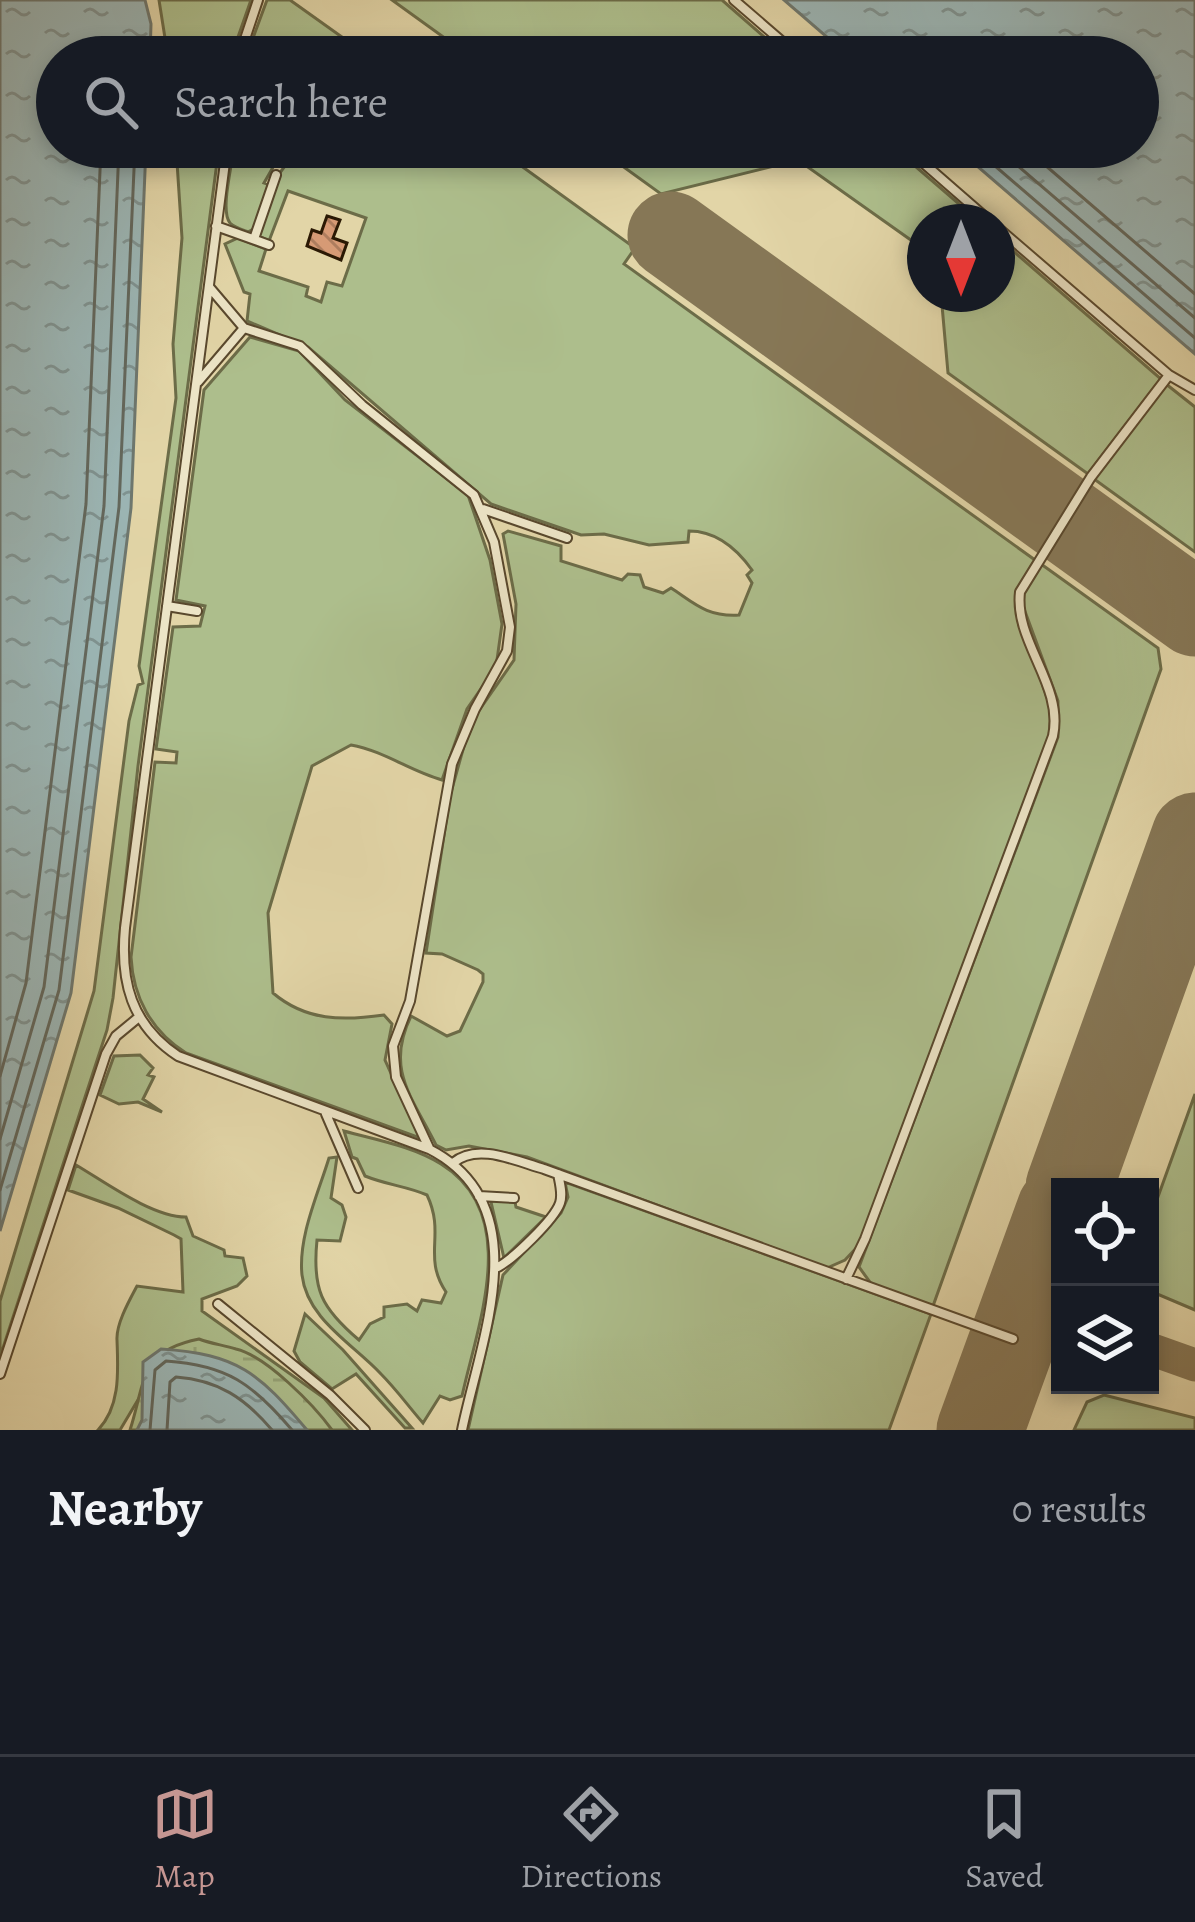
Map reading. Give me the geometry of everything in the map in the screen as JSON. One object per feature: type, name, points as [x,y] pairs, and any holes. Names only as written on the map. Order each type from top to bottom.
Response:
[{"type":"lane","points":[[246,36],[259,0]]},
{"type":"lane","points":[[734,0],[776,36]]},
{"type":"lane","points":[[223,168],[122,957],[125,988],[139,1017],[164,1047],[190,1063],[429,1149],[453,1163],[479,1196],[495,1239],[496,1268],[461,1430]]},
{"type":"lane","points":[[928,168],[970,204]]},
{"type":"lane","points":[[254,239],[276,176]]},
{"type":"lane","points":[[216,226],[269,245]]},
{"type":"lane","points":[[1015,243],[1169,375],[1195,390]]},
{"type":"lane","points":[[208,286],[244,328],[292,341],[310,353],[362,405],[474,495],[494,542],[507,614],[507,651],[452,764],[410,1001],[392,1052],[396,1077],[429,1149]]},
{"type":"lane","points":[[196,386],[244,328]]},
{"type":"lane","points":[[846,1279],[1054,736],[1054,706],[1021,612],[1020,592],[1091,477],[1169,375]]},
{"type":"lane","points":[[482,509],[566,538]]},
{"type":"lane","points":[[167,606],[197,610]]},
{"type":"lane","points":[[0,1374],[106,1054],[116,1036],[139,1017]]},
{"type":"lane","points":[[326,1113],[358,1188]]},
{"type":"lane","points":[[453,1163],[464,1155],[480,1153],[558,1174],[1013,1339]]},
{"type":"lane","points":[[496,1268],[509,1261],[556,1211],[562,1198],[558,1174]]},
{"type":"lane","points":[[479,1196],[514,1198]]},
{"type":"lane","points":[[218,1304],[330,1395],[364,1430]]},
{"type":"green space","points":[[159,0],[251,0],[238,36],[165,36]]},
{"type":"green space","points":[[267,0],[290,0],[341,36],[254,36]]},
{"type":"green space","points":[[392,0],[722,0],[763,36],[442,36]]},
{"type":"green space","points":[[177,168],[216,168],[138,766],[113,998],[107,1030],[0,1357],[0,1301],[94,991],[129,721],[138,685],[143,683],[139,666],[176,398],[173,344],[182,238]]},
{"type":"green space","points":[[231,168],[273,168],[264,183],[270,185],[255,228],[248,232],[227,217]]},
{"type":"green space","points":[[284,168],[524,168],[635,248],[624,264],[1035,560],[1017,590],[1017,608],[1051,710],[1049,739],[859,1245],[845,1260],[827,1268],[527,1157],[469,1146],[446,1150],[436,1145],[405,1082],[401,1052],[411,1016],[447,1036],[460,1031],[483,982],[478,970],[442,954],[426,953],[450,796],[464,746],[478,712],[514,660],[516,604],[503,534],[508,531],[561,546],[561,561],[622,580],[628,574],[640,575],[644,587],[663,593],[671,588],[718,614],[739,615],[752,583],[747,575],[752,570],[733,548],[708,534],[689,531],[688,542],[649,545],[604,534],[581,535],[491,504],[308,347],[247,321],[250,294],[244,292],[225,244],[238,238],[266,249],[259,271],[308,287],[306,296],[321,302],[327,282],[342,286],[366,218],[288,191],[269,241],[259,236]]},
{"type":"green space","points":[[625,168],[766,168],[661,194]]},
{"type":"green space","points":[[809,168],[917,168],[959,204],[907,204],[907,237]]},
{"type":"green space","points":[[1015,253],[1161,379],[1088,474],[948,373],[943,312],[1015,312]]},
{"type":"green space","points":[[250,337],[299,351],[345,400],[468,495],[490,560],[502,624],[496,667],[467,709],[442,780],[351,745],[312,766],[268,913],[273,993],[298,1009],[326,1017],[384,1015],[392,1024],[385,1060],[420,1138],[186,1053],[154,1024],[140,999],[133,972],[155,762],[176,763],[177,752],[156,749],[173,627],[200,626],[205,606],[176,600],[204,390]]},
{"type":"green space","points":[[1166,384],[1195,407],[1195,552],[1094,479]]},
{"type":"green space","points":[[1041,564],[1158,648],[1161,669],[933,1306],[872,1285],[859,1267],[1058,737],[1058,701],[1023,606],[1024,591]]},
{"type":"green space","points":[[140,1055],[153,1068],[148,1075],[154,1077],[143,1099],[162,1112],[138,1102],[119,1104],[100,1095],[114,1056]]},
{"type":"green space","points":[[1195,1094],[1195,1310],[1159,1295],[1159,1194]]},
{"type":"green space","points":[[344,1131],[406,1148],[441,1164],[466,1185],[481,1211],[488,1271],[462,1396],[450,1400],[440,1396],[423,1423],[387,1380],[322,1318],[306,1291],[302,1261],[306,1231],[329,1158],[337,1157],[331,1198],[342,1205],[346,1217],[340,1241],[317,1240],[316,1257],[318,1285],[336,1318],[359,1340],[370,1324],[384,1317],[384,1307],[407,1304],[417,1311],[422,1300],[441,1303],[446,1292],[436,1267],[435,1222],[427,1195],[365,1176],[352,1157]]},
{"type":"green space","points":[[76,1165],[144,1205],[186,1217],[193,1236],[224,1250],[225,1256],[243,1258],[247,1276],[237,1286],[202,1299],[202,1311],[324,1398],[352,1430],[319,1430],[163,1358],[120,1430],[98,1430],[114,1399],[117,1334],[137,1286],[183,1292],[181,1239],[68,1190]]},
{"type":"green space","points":[[565,1182],[931,1314],[889,1430],[468,1430],[503,1275],[561,1213],[568,1197]]},
{"type":"green space","points":[[497,1199],[546,1217],[504,1258],[491,1202]]},
{"type":"green space","points":[[305,1314],[412,1428],[405,1428],[356,1374],[332,1389],[300,1362],[294,1351]]},
{"type":"green space","points":[[199,1339],[261,1361],[302,1395],[332,1430],[130,1430],[143,1382],[155,1360],[179,1344]]},
{"type":"green space","points":[[1104,1395],[1195,1418],[1195,1430],[1074,1430],[1087,1402]]},
{"type":"water","points":[[0,0],[145,0],[151,36],[36,36],[36,168],[145,168],[131,508],[71,993],[0,1231]]},
{"type":"water","points":[[784,0],[1195,0],[1195,354],[979,168],[1159,168],[1159,36],[826,36]]},
{"type":"water","points":[[161,1349],[210,1356],[245,1370],[275,1394],[307,1430],[137,1430],[142,1420],[143,1362]]},
{"type":"building","points":[[327,216],[340,220],[333,238],[347,243],[341,260],[307,246],[312,230],[321,233]]},
{"type":"taxiway","points":[[1101,546],[1195,617]]},
{"type":"taxiway","points":[[1169,904],[1195,844]]},
{"type":"taxiway","points":[[1094,1116],[1141,994],[1172,956],[1195,943]]},
{"type":"taxiway","points":[[1075,1178],[1090,1130]]},
{"type":"taxiway","points":[[988,1409],[1021,1354],[1051,1338]]},
{"type":"taxiway","points":[[1159,1352],[1195,1365]]},
{"type":"runway","points":[[671,235],[1195,613]]},
{"type":"runway","points":[[1072,1178],[1195,836]]},
{"type":"runway","points":[[980,1430],[1051,1235]]}]
